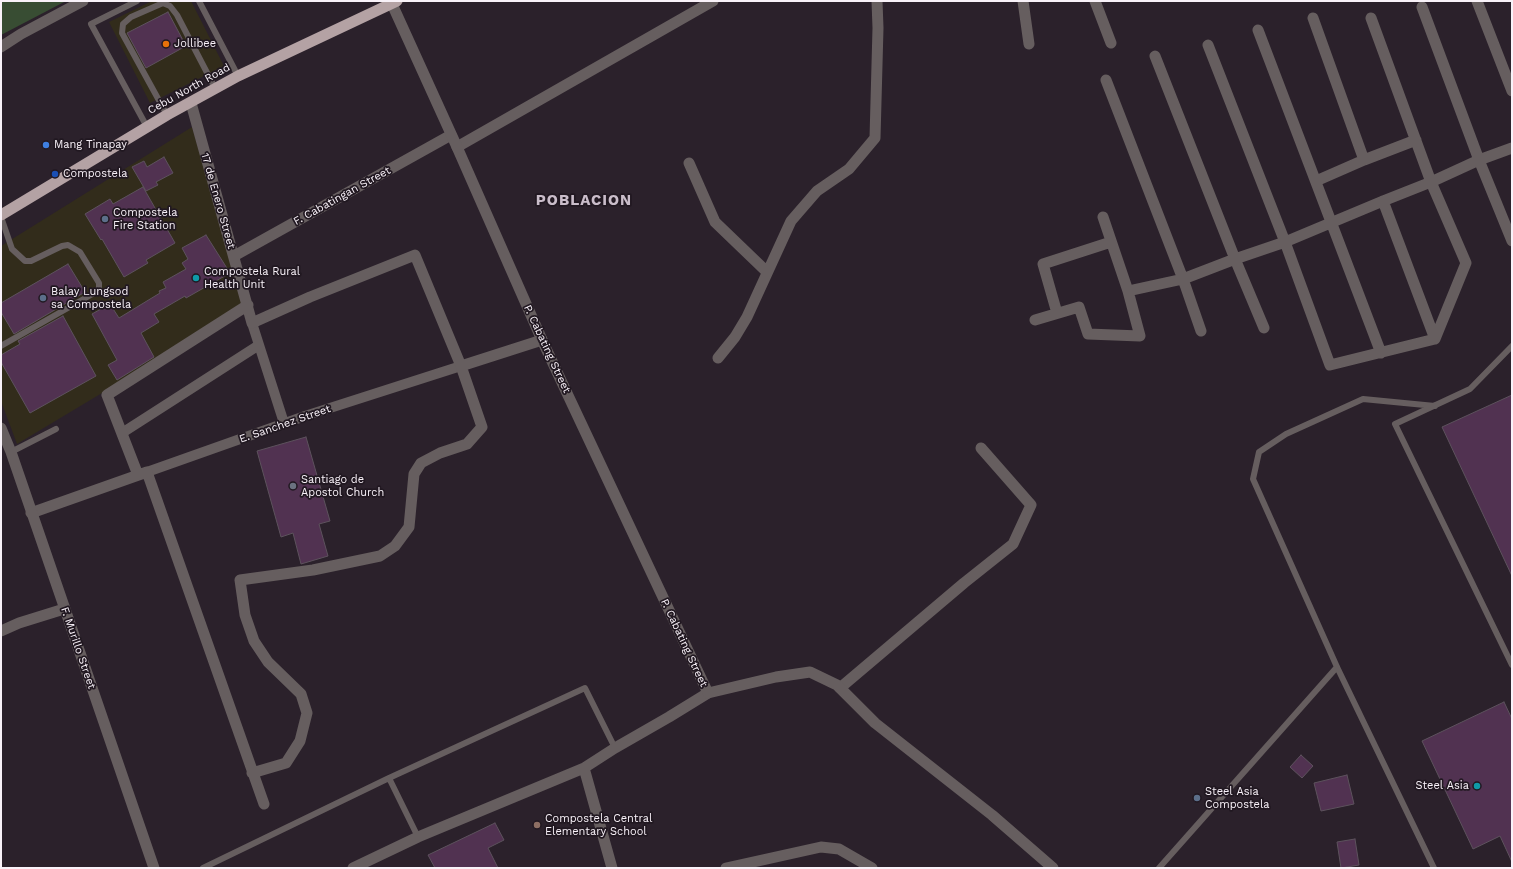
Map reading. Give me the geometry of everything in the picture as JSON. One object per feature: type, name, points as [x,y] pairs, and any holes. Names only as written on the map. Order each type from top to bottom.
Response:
[{"type":"highway","name":"Cebu North Road","points":[[1,216],[167,115],[216,88],[393,2]]},
{"type":"street","points":[[1,47],[21,34],[82,1]]},
{"type":"street","points":[[457,147],[713,1]]},
{"type":"street","points":[[718,358],[735,337],[747,317],[791,221],[817,191],[849,169],[875,138],[878,28],[877,1]]},
{"type":"street","points":[[1023,1],[1029,44]]},
{"type":"street","points":[[1095,1],[1111,43]]},
{"type":"street","points":[[1477,1],[1512,91]]},
{"type":"street","name":"P. Cabating Street","points":[[393,2],[542,340],[708,693]]},
{"type":"street","points":[[1422,7],[1479,160],[1512,241]]},
{"type":"street","points":[[1313,18],[1364,160]]},
{"type":"street","points":[[1371,18],[1431,182],[1466,263],[1435,339]]},
{"type":"street","points":[[1258,30],[1381,353]]},
{"type":"street","points":[[1208,45],[1285,242],[1330,365],[1435,339]]},
{"type":"street","points":[[1155,56],[1235,259],[1264,328]]},
{"type":"street","points":[[1106,80],[1183,279],[1201,331]]},
{"type":"street","name":"17 de Enero Street","points":[[191,102],[252,323]]},
{"type":"street","name":"F. Cabatingan Street","points":[[234,256],[451,135]]},
{"type":"street","points":[[1316,181],[1364,160],[1416,140]]},
{"type":"street","points":[[1128,291],[1183,279],[1285,242],[1431,182],[1479,160],[1512,148]]},
{"type":"street","points":[[689,164],[715,222],[767,272]]},
{"type":"street","points":[[1383,201],[1435,339]]},
{"type":"street","points":[[1035,320],[1079,307],[1088,334],[1140,336],[1128,291],[1103,217]]},
{"type":"street","points":[[1058,313],[1043,264],[1111,242]]},
{"type":"street","points":[[252,773],[286,763],[300,741],[307,713],[301,694],[268,662],[254,641],[245,615],[240,580],[313,570],[380,556],[395,546],[409,527],[414,474],[422,463],[440,453],[467,444],[482,427],[461,366],[415,255],[310,297],[252,323],[284,423]]},
{"type":"street","points":[[248,305],[107,395],[122,433],[142,473],[264,804]]},
{"type":"street","name":"E. Sanchez Street","points":[[31,513],[284,423],[542,340]]},
{"type":"street","points":[[122,433],[259,344]]},
{"type":"street","name":"F. Murillo Street","points":[[1,428],[11,452],[154,868]]},
{"type":"street","points":[[840,688],[964,583],[1013,544],[1031,505],[981,448]]},
{"type":"street","points":[[1,631],[19,622],[64,609]]},
{"type":"street","points":[[353,868],[418,838],[584,768],[708,693],[776,677],[810,672],[840,688],[875,723],[992,815],[1054,868]]},
{"type":"street","points":[[584,768],[612,868]]},
{"type":"street","points":[[726,868],[821,847],[839,849],[872,868]]},
{"type":"lane","points":[[137,1],[91,24],[147,128]]},
{"type":"lane","points":[[200,1],[238,76]]},
{"type":"lane","points":[[167,115],[122,33],[123,24],[131,17],[163,3],[170,6],[177,14],[216,88]]},
{"type":"lane","points":[[1,216],[12,249],[25,262],[31,261],[62,246],[68,246],[80,252],[99,283],[99,288],[96,292],[1,346]]},
{"type":"lane","points":[[1512,346],[1470,389],[1395,424],[1512,665]]},
{"type":"lane","points":[[1434,868],[1337,667],[1252,479],[1259,452],[1286,434],[1363,399],[1435,406]]},
{"type":"lane","points":[[11,452],[56,429]]},
{"type":"lane","points":[[1159,868],[1337,667]]},
{"type":"lane","points":[[203,868],[389,778],[585,688],[615,748]]},
{"type":"lane","points":[[389,778],[418,838]]},
{"type":"shaded area","name":"Jollibee","points":[[152,1],[191,1],[224,66],[150,103],[109,22]]},
{"type":"shaded area","points":[[192,127],[243,303],[157,360],[17,444],[1,401],[1,246]]},
{"type":"green space","points":[[1,1],[66,1],[1,35]]},
{"type":"building","points":[[168,12],[186,46],[146,68],[127,33]]},
{"type":"building","points":[[164,157],[173,173],[156,182],[158,185],[146,191],[132,167],[144,161],[147,167]]},
{"type":"building","points":[[143,187],[175,243],[146,260],[148,263],[124,277],[102,239],[101,240],[85,214],[110,199],[113,204]]},
{"type":"building","points":[[206,235],[230,273],[154,314],[159,322],[141,333],[154,357],[117,380],[108,365],[117,360],[92,314],[110,304],[119,318],[160,293],[159,291],[166,288],[163,282],[186,269],[182,263],[188,259],[182,248]]},
{"type":"building","name":"Balay Lungsod sa Compostela","points":[[68,264],[85,292],[14,334],[1,312],[1,303]]},
{"type":"building","points":[[63,316],[96,376],[30,413],[1,362],[1,355],[20,344],[18,341]]},
{"type":"building","points":[[1512,395],[1512,576],[1442,427]]},
{"type":"building","name":"Santiago de Apostol Church","points":[[306,437],[330,521],[319,524],[328,556],[301,564],[293,533],[281,537],[257,451]]},
{"type":"building","name":"Steel Asia","points":[[1504,702],[1512,719],[1512,862],[1500,836],[1473,849],[1422,741]]},
{"type":"building","points":[[1301,755],[1313,766],[1302,778],[1290,767]]},
{"type":"building","points":[[1347,775],[1354,804],[1321,811],[1314,783]]},
{"type":"building","points":[[495,823],[504,840],[488,848],[498,868],[435,868],[428,855]]},
{"type":"building","points":[[1355,839],[1359,865],[1341,868],[1337,842]]},
{"type":"place","name":"Jollibee","points":[[166,44]]},
{"type":"place","name":"Mang Tinapay","points":[[46,145]]},
{"type":"place","name":"Compostela","points":[[55,174]]},
{"type":"place","name":"Compostela Fire Station","points":[[105,219]]},
{"type":"place","name":"Compostela Rural Health Unit","points":[[196,278]]},
{"type":"place","name":"Balay Lungsod sa Compostela","points":[[43,298]]},
{"type":"place","name":"Santiago de Apostol Church","points":[[293,486]]},
{"type":"place","name":"Steel Asia","points":[[1477,786]]},
{"type":"place","name":"Steel Asia Compostela","points":[[1197,798]]},
{"type":"place","name":"Compostela Central Elementary School","points":[[537,825]]},
{"type":"district","name":"POBLACION","points":[[584,201]]}]
